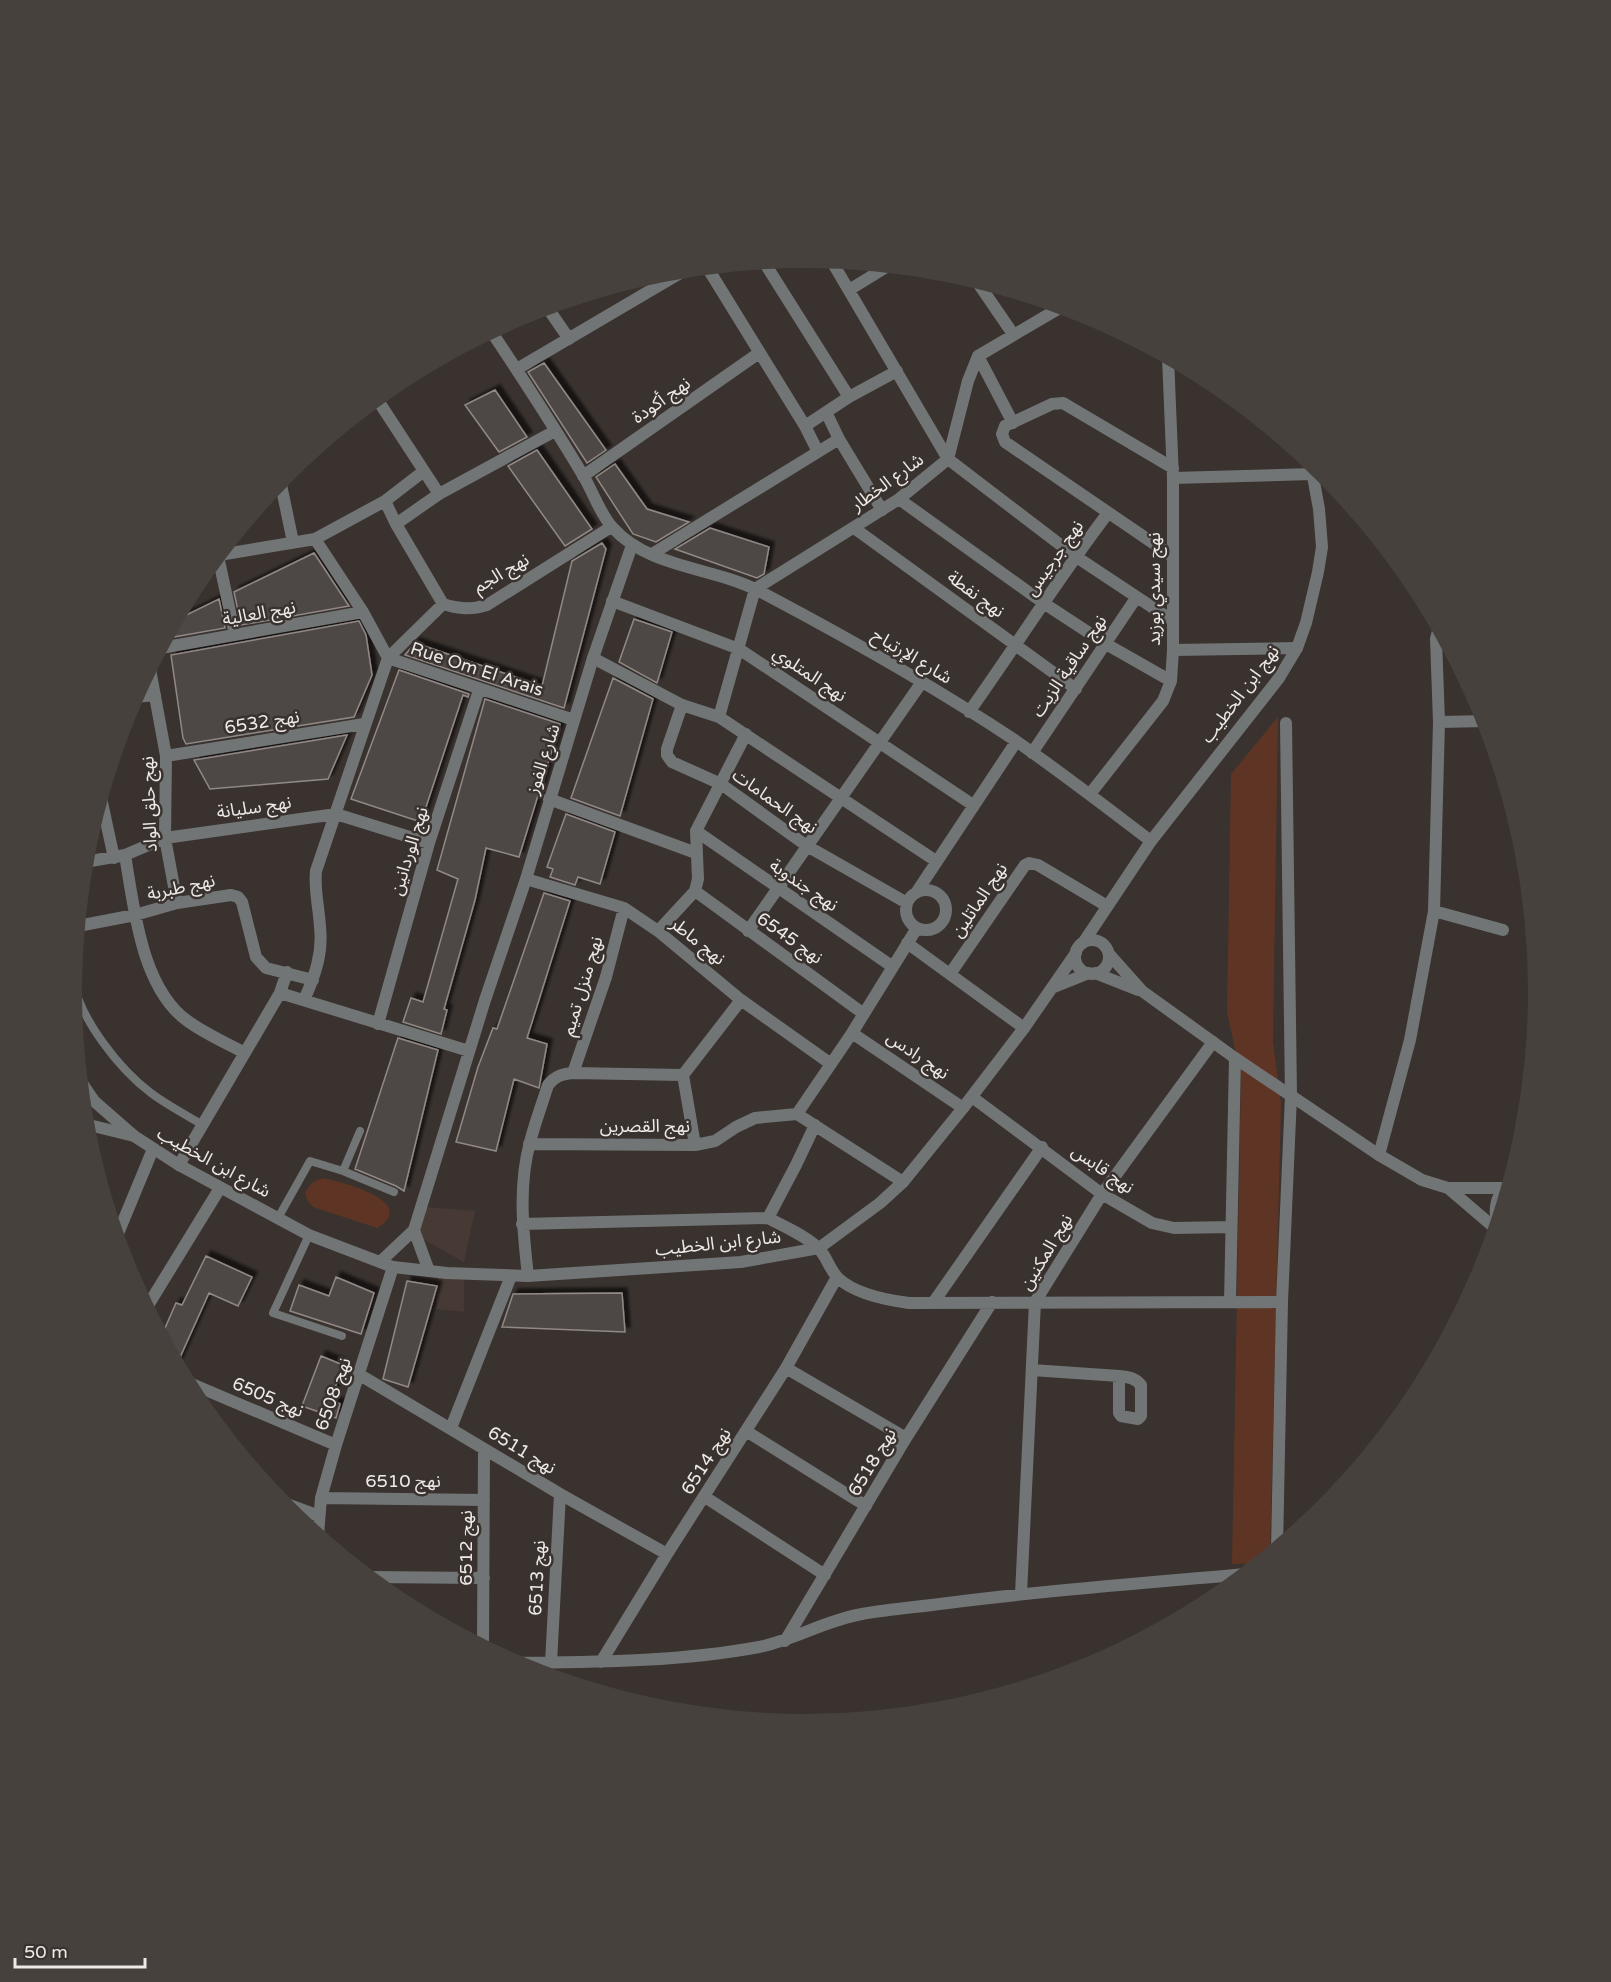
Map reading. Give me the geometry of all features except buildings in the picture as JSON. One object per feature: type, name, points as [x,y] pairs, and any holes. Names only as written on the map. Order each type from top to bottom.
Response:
[{"type":"street","points":[[837,269],[948,459],[1076,556],[1173,621]]},
{"type":"street","points":[[769,270],[849,397]]},
{"type":"street","points":[[849,290],[878,272]]},
{"type":"street","points":[[711,274],[805,426],[818,452]]},
{"type":"street","points":[[517,369],[666,282]]},
{"type":"street","points":[[983,291],[1013,334]]},
{"type":"street","points":[[1013,423],[978,356],[1053,312]]},
{"type":"street","points":[[551,314],[569,339]]},
{"type":"street","points":[[496,338],[583,476],[611,527],[632,544]]},
{"type":"street","name":"نهج أكودة","points":[[583,476],[759,353]]},
{"type":"street","name":"شارع الخطار","points":[[755,589],[899,499],[948,459],[968,381],[978,356]]},
{"type":"street","name":"نهج سيدي بوزيد","points":[[1090,794],[1163,701],[1171,681],[1173,473],[1168,366]]},
{"type":"street","points":[[805,426],[849,397],[897,371]]},
{"type":"street","points":[[1172,556],[1005,442],[1002,438],[1003,430],[1052,404],[1063,403],[1173,473],[1304,467]]},
{"type":"street","points":[[381,406],[439,494]]},
{"type":"street","points":[[826,412],[839,439],[882,510]]},
{"type":"street","points":[[396,524],[439,494],[555,431]]},
{"type":"street","points":[[652,554],[839,439]]},
{"type":"street","points":[[231,553],[315,539],[385,501],[424,471]]},
{"type":"street","name":"نهج ابن الخطيب","points":[[1053,987],[1150,841],[1279,678],[1297,648],[1306,623],[1322,547],[1314,477]]},
{"type":"street","points":[[283,492],[293,542]]},
{"type":"street","points":[[899,499],[1045,604],[1106,644],[1171,681]]},
{"type":"street","points":[[304,1000],[313,980],[320,954],[321,930],[315,882],[316,871],[364,724],[388,658],[443,604],[385,501]]},
{"type":"street","name":"نهج جرجيس","points":[[969,712],[1108,513]]},
{"type":"street","name":"نهج الجم","points":[[443,604],[458,609],[487,605],[611,527]]},
{"type":"street","name":"نهج نفطة","points":[[854,528],[1076,689]]},
{"type":"street","name":"Rue Om El Arais","points":[[315,539],[363,612],[388,658],[574,720]]},
{"type":"street","name":"شارع الإرتياح","points":[[632,544],[652,554],[755,589],[842,635],[922,682],[1016,742],[1090,794],[1150,841]]},
{"type":"street","name":"شارع الفوز","points":[[380,1262],[414,1230],[526,879],[593,658],[632,544]]},
{"type":"street","points":[[221,566],[235,635]]},
{"type":"street","points":[[719,717],[755,589]]},
{"type":"street","name":"نهج ساقية الزيت","points":[[1032,753],[1136,598]]},
{"type":"street","name":"نهج المتلوي","points":[[612,601],[739,649],[973,805]]},
{"type":"street","name":"نهج العالية","points":[[170,646],[363,612]]},
{"type":"street","points":[[1379,1155],[1412,1030],[1434,911],[1438,722],[1436,637]]},
{"type":"street","points":[[1173,650],[1297,648]]},
{"type":"street","points":[[593,658],[682,705],[719,717],[936,861]]},
{"type":"street","name":"نهج حلق الواد","points":[[152,681],[166,756],[165,838],[177,903]]},
{"type":"street","points":[[748,931],[922,682]]},
{"type":"street","name":"نهج الوردانين","points":[[378,1024],[429,843],[479,690]]},
{"type":"street","points":[[146,696],[155,695]]},
{"type":"street","name":"نهج الحمامات","points":[[682,705],[667,749],[667,755],[672,762],[721,784],[807,846],[907,903]]},
{"type":"street","points":[[1438,722],[1476,721]]},
{"type":"street","points":[[1277,1539],[1282,1302],[1291,1096],[1286,723]]},
{"type":"street","name":"نهج 6532","points":[[166,756],[364,724]]},
{"type":"street","points":[[658,932],[695,891],[698,879],[696,831],[746,734]]},
{"type":"street","points":[[916,892],[930,890],[937,892],[946,903],[946,917],[937,928],[923,931],[917,928],[909,920],[907,903],[1016,742]]},
{"type":"street","points":[[549,800],[696,852]]},
{"type":"street","points":[[105,812],[150,973],[166,999],[187,1021],[244,1053]]},
{"type":"street","name":"نهج سليانة","points":[[94,860],[119,856],[165,838],[336,814],[429,843]]},
{"type":"street","name":"نهج جندوبة","points":[[696,831],[892,967]]},
{"type":"street","name":"نهج الماتلين","points":[[950,974],[1024,865],[1029,863],[1038,865],[1103,912]]},
{"type":"street","name":"نهج ماطر","points":[[526,879],[624,908],[658,932],[741,1000],[831,1064]]},
{"type":"street","name":"نهج 6545","points":[[695,891],[864,1014]]},
{"type":"street","name":"نهج طبربة","points":[[86,924],[135,915],[177,903],[231,895],[238,897],[242,902],[256,957],[266,968],[313,980]]},
{"type":"street","name":"نهج منزل تميم","points":[[573,1073],[606,977],[624,908]]},
{"type":"street","points":[[1434,911],[1503,930]]},
{"type":"street","points":[[1053,987],[1106,966],[1108,951],[1103,912]]},
{"type":"street","points":[[903,1182],[797,1114],[864,1014],[917,928]]},
{"type":"street","points":[[1142,991],[1078,966],[1080,948],[1096,940],[1142,991],[1234,1058],[1379,1155],[1422,1180],[1449,1188],[1501,1187]]},
{"type":"street","points":[[907,943],[1024,1028]]},
{"type":"street","points":[[179,1165],[280,993],[287,972]]},
{"type":"street","name":"شارع ابن الخطيب","points":[[91,1096],[134,1136],[179,1165],[309,1235],[393,1267],[528,1276],[741,1262],[819,1248],[880,1203],[903,1182],[963,1108],[1053,987]]},
{"type":"street","points":[[280,993],[469,1052]]},
{"type":"street","points":[[695,1145],[683,1075],[741,1000]]},
{"type":"street","name":"نهج رادس","points":[[852,1032],[963,1108]]},
{"type":"street","name":"نهج المكنين","points":[[1021,1594],[1035,1302],[1102,1194],[1213,1042]]},
{"type":"street","points":[[1230,1302],[1234,1058]]},
{"type":"street","points":[[528,1276],[522,1224],[523,1182],[529,1144],[548,1085],[561,1074],[573,1073],[683,1075]]},
{"type":"street","name":"نهج قابس","points":[[972,1096],[1102,1194],[1158,1225],[1174,1228],[1230,1227]]},
{"type":"street","name":"نهج القصرين","points":[[529,1144],[695,1145],[715,1140],[755,1118],[797,1114]]},
{"type":"street","points":[[768,1218],[814,1125]]},
{"type":"street","name":"شارع ابن الخطيب","points":[[95,1126],[134,1136]]},
{"type":"street","points":[[933,1303],[1042,1147]]},
{"type":"street","points":[[122,1225],[153,1149]]},
{"type":"street","points":[[150,1296],[220,1188]]},
{"type":"street","points":[[1449,1188],[1490,1224]]},
{"type":"street","points":[[522,1224],[768,1218],[789,1228],[819,1248],[837,1277],[857,1289],[894,1301],[933,1303],[1282,1302]]},
{"type":"street","points":[[414,1230],[429,1271]]},
{"type":"street","name":"نهج 6508","points":[[319,1526],[321,1498],[336,1445],[393,1267]]},
{"type":"street","points":[[451,1428],[511,1276]]},
{"type":"street","name":"نهج 6514","points":[[601,1662],[786,1368],[837,1277]]},
{"type":"street","name":"نهج 6518","points":[[785,1641],[906,1438],[992,1302]]},
{"type":"street","points":[[786,1368],[906,1438]]},
{"type":"street","points":[[1032,1370],[1119,1376]]},
{"type":"street","name":"نهج 6511","points":[[360,1375],[560,1494],[667,1554]]},
{"type":"street","name":"نهج 6505","points":[[201,1388],[336,1445]]},
{"type":"street","points":[[746,1431],[866,1506]]},
{"type":"street","name":"نهج 6512","points":[[483,1637],[484,1449]]},
{"type":"street","name":"نهج 6513","points":[[551,1663],[560,1494]]},
{"type":"street","points":[[705,1497],[825,1575]]},
{"type":"street","name":"نهج 6510","points":[[321,1498],[484,1500]]},
{"type":"street","points":[[302,1510],[320,1516]]},
{"type":"street","points":[[539,1663],[633,1662],[697,1656],[785,1641],[857,1615],[1021,1594],[1231,1575]]},
{"type":"street","points":[[383,1577],[484,1578]]},
{"type":"lane","points":[[83,1007],[94,1028],[121,1064],[141,1085],[154,1096],[203,1125]]},
{"type":"lane","points":[[343,1171],[360,1131]]},
{"type":"lane","name":"شارع ابن الخطيب","points":[[278,1218],[310,1161],[343,1171],[394,1192]]},
{"type":"lane","points":[[309,1235],[273,1313],[342,1336]]},
{"type":"shaded area","points":[[1278,717],[1273,1041],[1281,1104],[1270,1545],[1248,1563],[1232,1564],[1241,1077],[1227,1012],[1231,774]]},
{"type":"shaded area","points":[[322,1178],[344,1183],[373,1194],[390,1210],[388,1219],[377,1228],[313,1207],[307,1200],[305,1192],[313,1182]]},
{"type":"shaded area","points":[[425,1207],[475,1211],[464,1262],[419,1237]]},
{"type":"shaded area","points":[[438,1275],[464,1276],[464,1312],[436,1309]]}]
